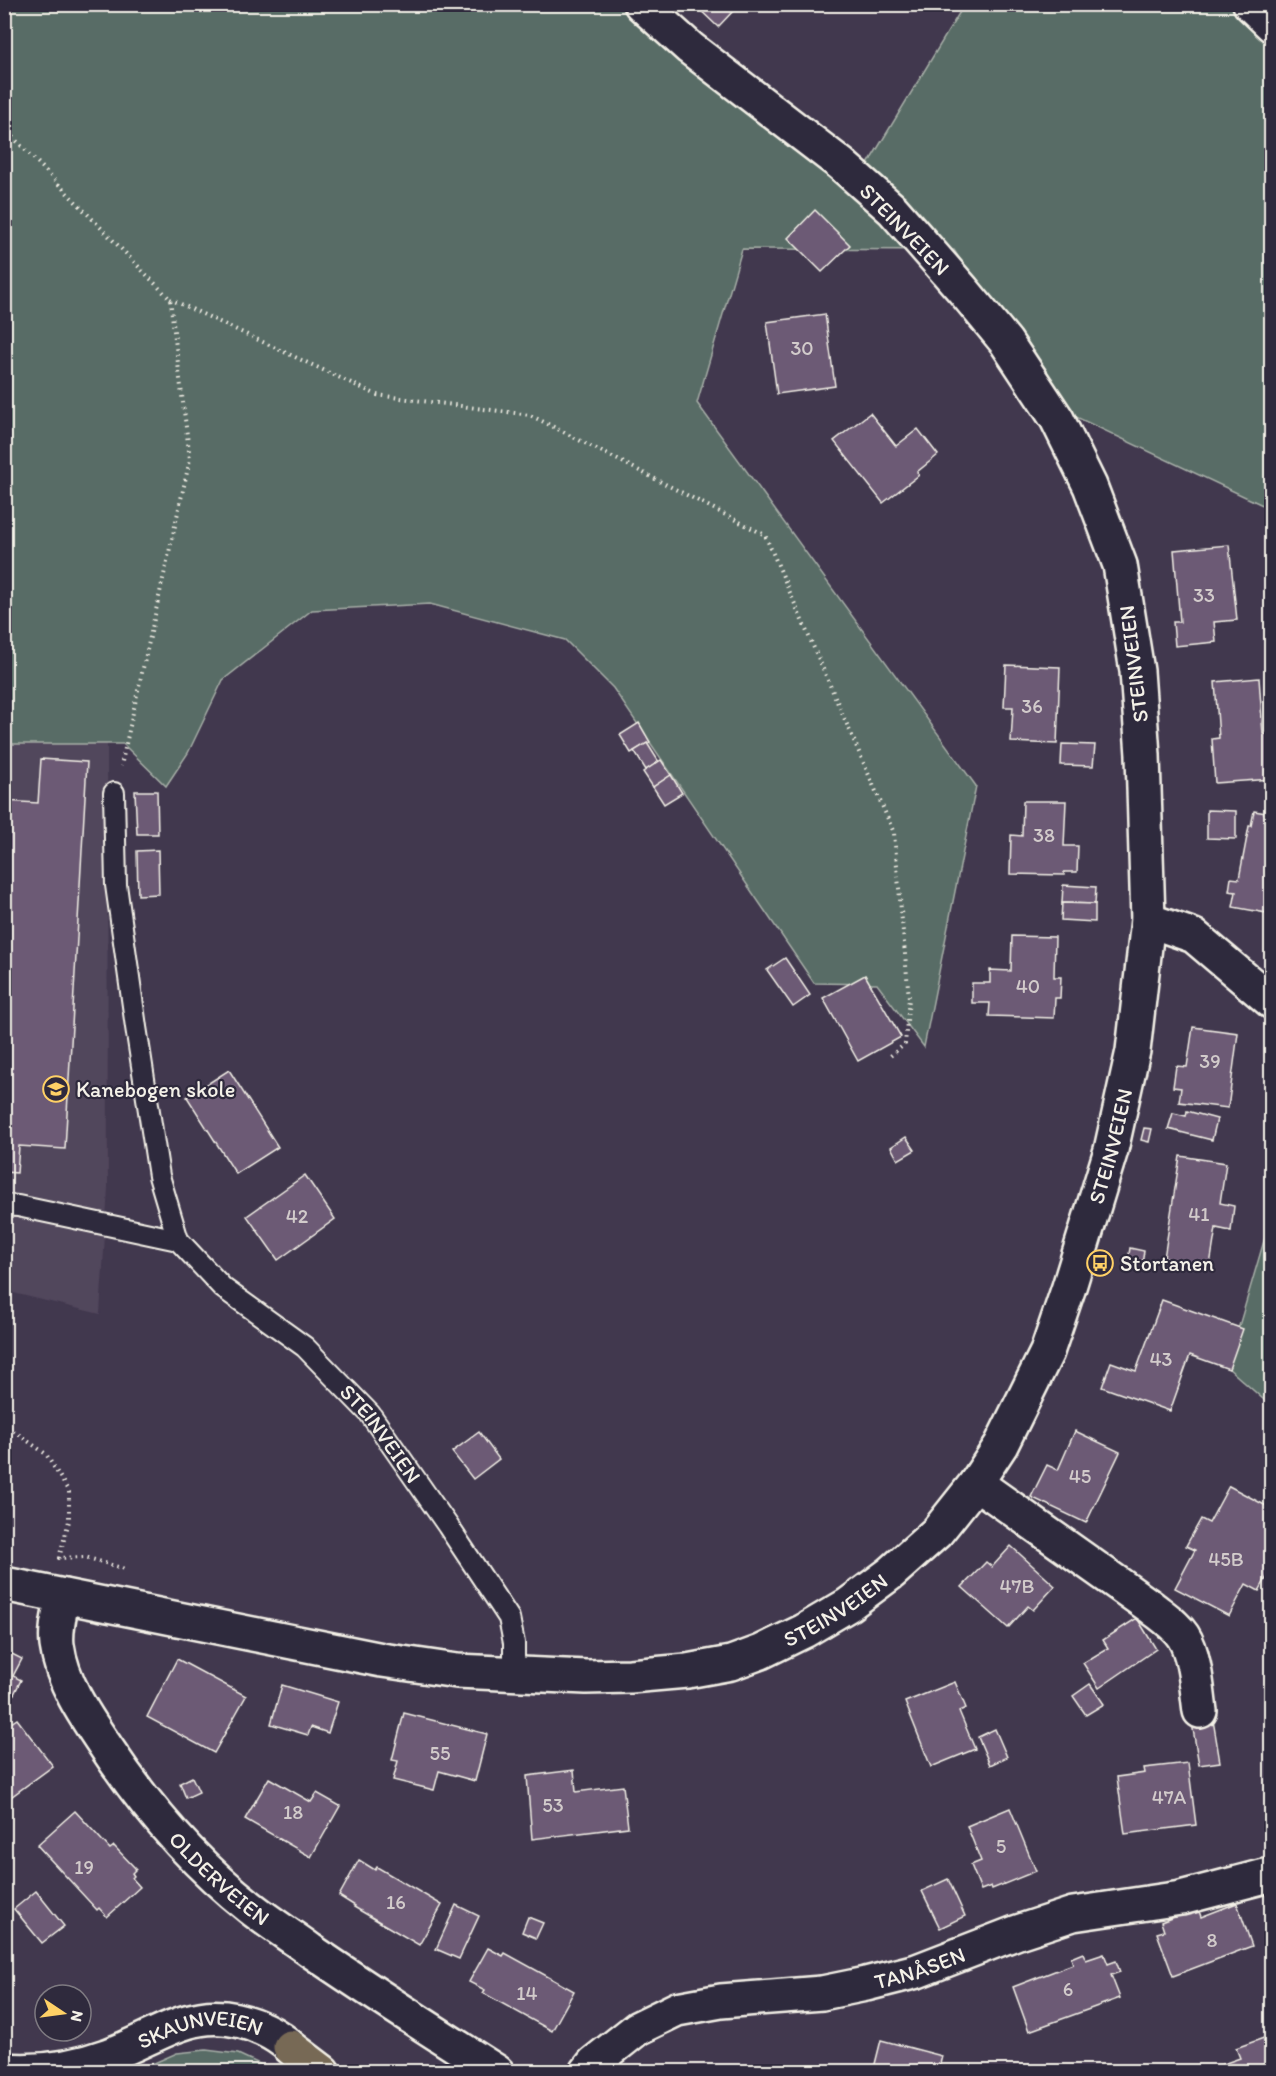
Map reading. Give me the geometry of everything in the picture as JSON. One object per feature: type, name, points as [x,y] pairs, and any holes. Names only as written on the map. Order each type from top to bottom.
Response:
[{"type":"highway","points":[[300,2059],[323,2072]]},
{"type":"street","name":"STEINVEIEN","points":[[4,1584],[382,1660],[457,1671],[586,1677],[664,1673],[731,1663],[761,1652],[804,1631],[848,1605],[891,1573],[936,1532],[976,1483],[1001,1445],[1047,1352],[1111,1150],[1133,1051],[1148,920],[1139,692],[1120,565],[1090,486],[1057,419],[1006,342],[893,210],[841,164],[690,48],[641,4]]},
{"type":"street","points":[[1250,4],[1272,25]]},
{"type":"street","points":[[1148,920],[1194,936],[1272,1002]]},
{"type":"street","points":[[976,1483],[1174,1625],[1184,1637],[1189,1650],[1200,1711]]},
{"type":"street","name":"OLDERVEIEN","points":[[63,1596],[57,1643],[61,1662],[79,1707],[115,1761],[160,1819],[206,1868],[251,1908],[345,1974],[497,2072]]},
{"type":"street","name":"TANÅSEN","points":[[587,2072],[594,2063],[638,2028],[677,2009],[721,2001],[822,1993],[866,1984],[917,1971],[1018,1932],[1073,1914],[1181,1898],[1265,1876]]},
{"type":"street","name":"SKAUNVEIEN","points":[[4,2070],[49,2070],[78,2064],[109,2055],[157,2032],[210,2016],[236,2019],[254,2025],[276,2036],[300,2059]]},
{"type":"lane","points":[[4,1205],[178,1240],[159,1176],[134,1016],[116,885],[114,793]]},
{"type":"lane","name":"STEINVEIEN","points":[[178,1240],[223,1288],[305,1347],[370,1414],[509,1618],[514,1643],[514,1675]]},
{"type":"path","points":[[4,128],[170,299],[377,395],[530,415],[765,535],[894,833],[909,998],[905,1044],[889,1057]]},
{"type":"path","points":[[114,793],[189,459],[170,299]]},
{"type":"path","points":[[4,1424],[46,1454],[69,1492],[69,1521],[59,1558],[86,1557],[126,1569]]},
{"type":"shaded area","name":"Kanebogen skole","points":[[5,731],[107,731],[108,1188],[100,1314],[5,1291]]},
{"type":"green space","points":[[5,5],[641,5],[856,184],[964,5],[1271,5],[1271,509],[1057,408],[954,250],[742,249],[697,403],[976,786],[924,1047],[877,984],[814,983],[613,688],[565,640],[430,604],[312,610],[223,680],[188,753],[166,786],[123,744],[5,744]]},
{"type":"green space","points":[[1271,1217],[1271,1406],[1227,1367]]},
{"type":"green space","points":[[206,2050],[238,2054],[266,2067],[268,2071],[136,2071],[177,2053]]},
{"type":"building","points":[[694,4],[728,4],[734,10],[718,27]]},
{"type":"building","points":[[815,210],[850,245],[822,272],[788,238]]},
{"type":"building","points":[[825,314],[835,386],[777,394],[767,322]]},
{"type":"building","points":[[870,413],[896,446],[918,429],[938,455],[917,472],[919,475],[883,503],[834,441]]},
{"type":"building","points":[[1229,545],[1237,620],[1214,622],[1216,642],[1175,646],[1173,622],[1180,622],[1174,550]]},
{"type":"building","points":[[1006,665],[1060,667],[1057,744],[1011,742],[1013,707],[1004,707]]},
{"type":"building","points":[[1259,678],[1263,734],[1272,734],[1272,779],[1215,783],[1212,739],[1219,738],[1215,682]]},
{"type":"building","points":[[639,723],[650,742],[631,753],[620,735]]},
{"type":"building","points":[[647,743],[659,762],[646,770],[634,751]]},
{"type":"building","points":[[1062,744],[1095,745],[1093,766],[1061,765]]},
{"type":"building","points":[[41,759],[87,762],[65,1149],[19,1146],[17,1173],[4,1172],[4,801],[38,803]]},
{"type":"building","points":[[661,760],[671,775],[653,787],[643,772]]},
{"type":"building","points":[[671,775],[682,793],[664,804],[653,787]]},
{"type":"building","points":[[135,791],[157,791],[158,834],[137,834]]},
{"type":"building","points":[[1023,801],[1066,801],[1064,846],[1078,846],[1077,872],[1064,872],[1064,875],[1010,874],[1011,835],[1022,836]]},
{"type":"building","points":[[1207,810],[1236,811],[1236,839],[1207,838]]},
{"type":"building","points":[[1254,811],[1272,814],[1272,914],[1233,907],[1236,892],[1229,891],[1231,878],[1239,879]]},
{"type":"building","points":[[158,850],[159,894],[138,895],[137,851]]},
{"type":"building","points":[[1063,885],[1096,887],[1095,904],[1062,903]]},
{"type":"building","points":[[1062,903],[1095,904],[1095,922],[1061,920]]},
{"type":"building","points":[[1012,936],[1055,937],[1054,977],[1061,977],[1060,998],[1055,998],[1054,1018],[989,1016],[990,1003],[972,1003],[972,983],[990,983],[990,970],[1011,971]]},
{"type":"building","points":[[785,958],[810,995],[793,1007],[767,970]]},
{"type":"building","points":[[865,975],[901,1037],[858,1061],[823,998]]},
{"type":"building","points":[[1193,1027],[1238,1033],[1228,1108],[1179,1102],[1181,1088],[1173,1087],[1176,1066],[1187,1067]]},
{"type":"building","points":[[229,1070],[278,1147],[236,1174],[187,1097]]},
{"type":"building","points":[[1187,1111],[1217,1119],[1212,1140],[1168,1129],[1173,1113],[1186,1116]]},
{"type":"building","points":[[1144,1128],[1152,1129],[1149,1142],[1141,1140]]},
{"type":"building","points":[[906,1137],[915,1150],[898,1160],[891,1147]]},
{"type":"building","points":[[1180,1156],[1226,1163],[1220,1203],[1234,1206],[1231,1231],[1216,1228],[1210,1265],[1164,1258]]},
{"type":"building","points":[[305,1175],[335,1219],[278,1260],[247,1216]]},
{"type":"building","points":[[1130,1248],[1144,1251],[1142,1264],[1128,1261]]},
{"type":"building","points":[[1162,1300],[1243,1329],[1229,1369],[1190,1355],[1170,1411],[1102,1387],[1111,1362],[1136,1371]]},
{"type":"building","points":[[1075,1431],[1120,1452],[1086,1523],[1031,1497],[1047,1465],[1058,1470]]},
{"type":"building","points":[[479,1432],[499,1459],[473,1479],[452,1452]]},
{"type":"building","points":[[1229,1486],[1272,1509],[1272,1536],[1267,1545],[1272,1548],[1272,1568],[1259,1591],[1246,1584],[1229,1616],[1175,1588],[1195,1550],[1186,1546],[1201,1519],[1209,1523]]},
{"type":"building","points":[[1011,1546],[1055,1586],[1033,1610],[1028,1606],[1008,1628],[962,1587],[986,1562],[992,1567]]},
{"type":"building","points":[[1137,1618],[1156,1649],[1099,1688],[1083,1663],[1108,1648],[1103,1640]]},
{"type":"building","points":[[4,1650],[22,1659],[13,1676],[21,1680],[7,1708],[4,1706]]},
{"type":"building","points":[[177,1659],[246,1696],[214,1753],[147,1717]]},
{"type":"building","points":[[955,1682],[966,1708],[959,1711],[975,1749],[931,1767],[905,1702]]},
{"type":"building","points":[[1090,1684],[1104,1704],[1086,1715],[1073,1696]]},
{"type":"building","points":[[282,1685],[338,1702],[328,1733],[311,1727],[308,1735],[271,1724]]},
{"type":"building","points":[[404,1713],[487,1734],[475,1781],[439,1771],[434,1790],[393,1780],[398,1761],[392,1760]]},
{"type":"building","points":[[17,1719],[53,1766],[4,1802],[4,1728]]},
{"type":"building","points":[[1213,1720],[1220,1762],[1199,1765],[1192,1723]]},
{"type":"building","points":[[995,1729],[1007,1757],[990,1765],[978,1737]]},
{"type":"building","points":[[1188,1763],[1196,1825],[1125,1834],[1117,1777],[1145,1773],[1144,1768]]},
{"type":"building","points":[[574,1770],[576,1792],[623,1786],[628,1827],[532,1839],[527,1776]]},
{"type":"building","points":[[192,1777],[199,1792],[186,1798],[180,1783]]},
{"type":"building","points":[[269,1778],[311,1802],[317,1793],[340,1806],[311,1857],[245,1819]]},
{"type":"building","points":[[1010,1808],[1036,1871],[992,1889],[991,1886],[981,1890],[971,1865],[981,1861],[967,1826]]},
{"type":"building","points":[[75,1811],[110,1849],[114,1846],[136,1869],[132,1873],[134,1876],[132,1878],[140,1887],[107,1917],[99,1908],[97,1910],[37,1845]]},
{"type":"building","points":[[359,1860],[375,1870],[377,1867],[442,1905],[419,1945],[339,1896]]},
{"type":"building","points":[[948,1879],[965,1916],[940,1928],[922,1891]]},
{"type":"building","points":[[36,1891],[64,1926],[42,1943],[14,1909]]},
{"type":"building","points":[[1237,1903],[1252,1946],[1173,1976],[1157,1933],[1164,1931],[1161,1922],[1198,1908],[1201,1917]]},
{"type":"building","points":[[456,1905],[479,1916],[459,1959],[436,1949]]},
{"type":"building","points":[[528,1917],[543,1923],[536,1938],[522,1932]]},
{"type":"building","points":[[488,1948],[503,1956],[505,1953],[574,1991],[552,2031],[483,1993],[485,1990],[469,1982]]},
{"type":"building","points":[[1083,1953],[1086,1960],[1104,1954],[1108,1964],[1116,1961],[1120,1972],[1111,1975],[1120,1998],[1029,2031],[1013,1987],[1073,1964],[1071,1958]]},
{"type":"building","points":[[1272,2035],[1272,2072],[1210,2072],[1209,2069],[1240,2058],[1236,2048]]},
{"type":"building","points":[[881,2040],[942,2056],[938,2072],[873,2072]]},
{"type":"place","name":"Kanebogen skole","points":[[56,1089]]},
{"type":"place","name":"Stortanen","points":[[1100,1263]]}]
